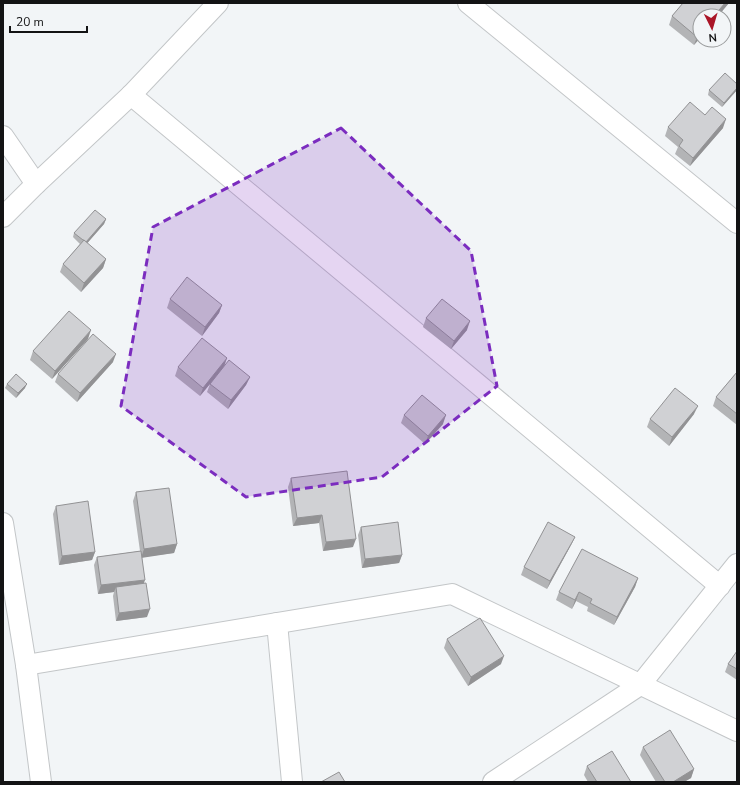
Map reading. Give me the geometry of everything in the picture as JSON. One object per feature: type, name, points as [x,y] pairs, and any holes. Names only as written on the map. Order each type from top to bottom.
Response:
[{"type":"street","points":[[3,218],[36,184],[131,95],[218,3]]},
{"type":"street","points":[[468,3],[737,223]]},
{"type":"street","points":[[131,95],[720,586]]},
{"type":"street","points":[[3,136],[36,184]]},
{"type":"street","points":[[3,523],[26,665],[41,782]]},
{"type":"street","points":[[493,782],[640,685],[737,564]]},
{"type":"street","points":[[26,665],[452,594],[737,731]]},
{"type":"street","points":[[277,623],[292,782]]},
{"type":"highlighted area","points":[[341,128],[471,251],[497,386],[382,477],[246,497],[121,406],[153,227]]},
{"type":"building","points":[[683,3],[725,3],[721,8],[692,8],[692,33],[672,16]]},
{"type":"building","points":[[725,73],[737,84],[737,88],[724,103],[709,90]]},
{"type":"building","points":[[690,102],[705,115],[712,107],[726,119],[693,158],[679,146],[683,140],[668,127]]},
{"type":"building","points":[[95,210],[106,219],[86,242],[74,233]]},
{"type":"building","points":[[84,240],[106,259],[84,283],[63,264]]},
{"type":"building","points":[[187,277],[222,305],[205,327],[170,299]]},
{"type":"building","points":[[442,299],[470,321],[454,341],[426,318]]},
{"type":"building","points":[[69,311],[91,330],[55,371],[33,351]]},
{"type":"building","points":[[93,334],[116,354],[80,393],[58,374]]},
{"type":"building","points":[[202,338],[227,358],[203,388],[178,367]]},
{"type":"building","points":[[229,360],[250,377],[231,400],[210,384]]},
{"type":"building","points":[[737,372],[737,414],[716,397]]},
{"type":"building","points":[[16,374],[27,384],[18,393],[7,384]]},
{"type":"building","points":[[675,388],[698,406],[672,437],[650,419]]},
{"type":"building","points":[[422,395],[446,415],[428,436],[404,415]]},
{"type":"building","points":[[347,471],[356,539],[326,542],[322,515],[297,518],[291,478]]},
{"type":"building","points":[[169,488],[177,544],[144,549],[136,492]]},
{"type":"building","points":[[88,501],[95,552],[62,556],[56,506]]},
{"type":"building","points":[[398,522],[402,555],[365,559],[361,527]]},
{"type":"building","points":[[548,522],[575,537],[550,581],[524,567]]},
{"type":"building","points":[[582,549],[638,578],[617,617],[590,603],[592,599],[579,592],[575,600],[559,592]]},
{"type":"building","points":[[141,551],[145,580],[101,585],[97,557]]},
{"type":"building","points":[[146,583],[150,609],[119,613],[116,587]]},
{"type":"building","points":[[480,618],[504,656],[471,677],[447,639]]},
{"type":"building","points":[[737,651],[737,669],[728,664]]},
{"type":"building","points":[[670,730],[694,769],[673,782],[665,782],[643,747]]},
{"type":"building","points":[[612,751],[631,782],[597,782],[587,766]]},
{"type":"building","points":[[339,772],[345,782],[321,782]]}]
